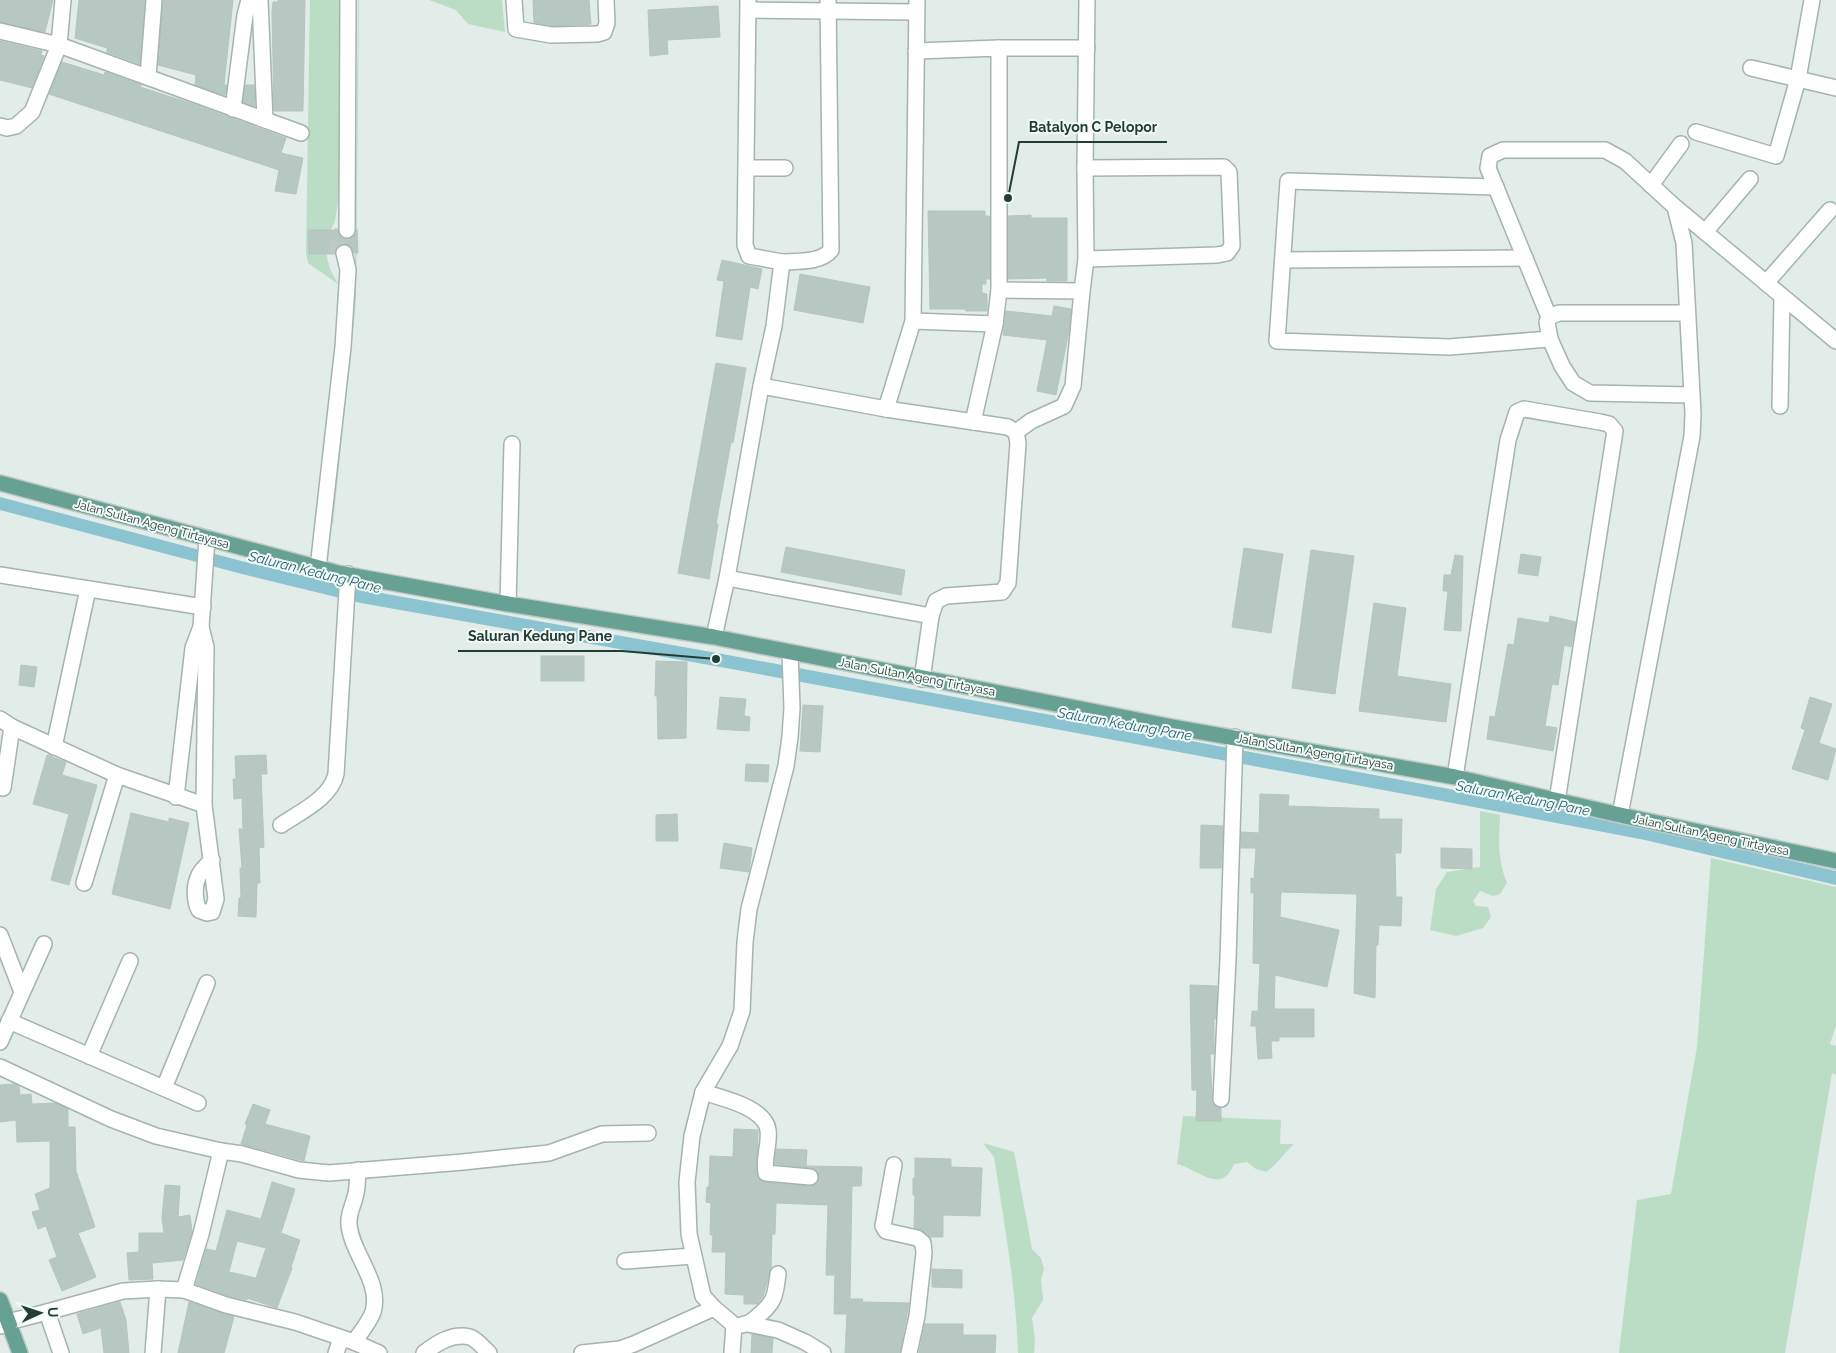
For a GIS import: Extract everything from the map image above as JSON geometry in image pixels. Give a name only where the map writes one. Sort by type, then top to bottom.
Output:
[{"type":"main road","name":"Jalan Sultan Ageng Tirtayasa","points":[[0,483],[206,541],[318,568],[347,579],[714,638],[790,658],[922,679],[1235,741],[1455,777],[1620,815],[1836,861]]},
{"type":"main road","points":[[0,1300],[4,1324],[20,1353]]},
{"type":"street","points":[[0,126],[7,128],[16,126],[32,112],[59,45],[63,0]]},
{"type":"street","points":[[148,78],[154,0]]},
{"type":"street","points":[[233,108],[245,15],[249,0]]},
{"type":"street","points":[[260,0],[265,120]]},
{"type":"street","points":[[345,230],[348,207],[348,0]]},
{"type":"street","points":[[514,0],[516,29],[552,35],[597,34],[604,32],[607,23],[606,0]]},
{"type":"street","points":[[1016,432],[1031,421],[1064,406],[1073,386],[1086,259],[1087,0]]},
{"type":"street","points":[[1696,132],[1776,156],[1798,79],[1812,0]]},
{"type":"street","points":[[828,6],[830,250],[826,256],[817,259],[782,262],[749,256],[745,245],[748,5],[916,6],[913,321],[886,409]]},
{"type":"street","points":[[0,31],[59,45],[301,133]]},
{"type":"street","points":[[916,51],[999,48],[1087,48]]},
{"type":"street","points":[[973,422],[995,324],[999,290],[999,48]]},
{"type":"street","points":[[1751,68],[1836,88]]},
{"type":"street","points":[[1651,185],[1681,144]]},
{"type":"street","points":[[1692,395],[1590,393],[1572,383],[1550,339],[1547,322],[1549,317],[1488,168],[1490,156],[1503,150],[1606,150],[1625,161],[1675,207],[1834,337]]},
{"type":"street","points":[[1085,168],[1224,167],[1229,172],[1232,246],[1227,253],[1217,254],[1086,259]]},
{"type":"street","points":[[746,168],[785,168]]},
{"type":"street","points":[[1705,232],[1750,179]]},
{"type":"street","points":[[1496,187],[1288,181],[1277,341],[1449,347],[1550,339]]},
{"type":"street","points":[[1620,815],[1692,436],[1692,395],[1684,242],[1675,207]]},
{"type":"street","points":[[1766,283],[1830,210]]},
{"type":"street","points":[[318,568],[343,348],[348,282],[337,265],[340,253]]},
{"type":"street","points":[[1282,260],[1525,258]]},
{"type":"street","points":[[714,638],[774,326],[782,262]]},
{"type":"street","points":[[999,290],[1082,291]]},
{"type":"street","points":[[1780,406],[1782,296]]},
{"type":"street","points":[[1549,317],[1568,312],[1687,313]]},
{"type":"street","points":[[913,321],[995,324]]},
{"type":"street","points":[[761,386],[886,409],[1008,427],[1016,432],[1018,443],[1008,583],[1002,592],[946,596],[936,601],[931,616],[922,679]]},
{"type":"street","points":[[1455,777],[1508,440],[1517,412],[1524,408],[1609,424],[1615,431],[1557,801]]},
{"type":"street","points":[[508,604],[512,444]]},
{"type":"street","points":[[176,797],[193,648],[201,627],[206,541]]},
{"type":"street","points":[[0,575],[203,607]]},
{"type":"street","points":[[727,578],[931,616]]},
{"type":"street","points":[[281,825],[322,796],[334,783],[347,579]]},
{"type":"street","points":[[54,747],[88,589]]},
{"type":"street","points":[[201,627],[206,647],[204,805],[212,860]]},
{"type":"street","points":[[790,658],[791,718],[786,766],[749,909],[745,942],[742,1012],[730,1046],[703,1092],[692,1136],[686,1182],[689,1234],[703,1296],[714,1308],[741,1325],[778,1330],[805,1342],[823,1353]]},
{"type":"street","points":[[3,788],[6,723],[117,775],[176,797],[204,805]]},
{"type":"street","points":[[1221,1100],[1235,741]]},
{"type":"street","points":[[84,883],[117,775]]},
{"type":"street","points":[[0,936],[22,992]]},
{"type":"street","points":[[0,1042],[44,944]]},
{"type":"street","points":[[88,1056],[130,961]]},
{"type":"street","points":[[164,1088],[207,983]]},
{"type":"street","points":[[9,1021],[198,1103]]},
{"type":"street","points":[[0,1067],[111,1119],[156,1136],[242,1154],[299,1170],[329,1173],[550,1153],[602,1134],[648,1133]]},
{"type":"street","points":[[703,1092],[746,1106],[764,1119],[768,1129],[764,1165],[766,1173],[810,1177]]},
{"type":"street","points":[[184,1290],[201,1234],[222,1151]]},
{"type":"street","points":[[894,1165],[883,1226],[886,1232],[917,1238],[922,1243],[924,1253],[917,1316],[909,1353]]},
{"type":"street","points":[[336,1353],[368,1323],[375,1303],[368,1272],[355,1245],[348,1222],[356,1196],[358,1170]]},
{"type":"street","points":[[625,1261],[693,1256]]},
{"type":"street","points":[[732,1353],[741,1325],[770,1306],[775,1294],[778,1274]]},
{"type":"street","points":[[153,1353],[158,1289]]},
{"type":"street","points":[[4,1324],[123,1291],[184,1290],[226,1305],[295,1322],[379,1353]]},
{"type":"street","points":[[582,1353],[620,1349],[714,1308]]},
{"type":"street","points":[[47,1312],[61,1353]]},
{"type":"street","points":[[424,1353],[441,1341],[457,1337],[471,1337],[489,1353]]},
{"type":"green space","points":[[310,0],[340,0],[339,196],[335,221],[327,238],[325,249],[330,269],[338,284],[308,263],[306,253]]},
{"type":"green space","points":[[358,0],[356,301],[333,524],[331,524],[355,301],[355,255],[352,247],[353,232],[356,227]]},
{"type":"green space","points":[[429,0],[502,0],[505,32],[468,24],[456,10]]},
{"type":"green space","points":[[1480,811],[1500,815],[1500,857],[1507,883],[1500,894],[1493,896],[1480,891],[1473,901],[1476,906],[1488,907],[1491,917],[1483,928],[1456,936],[1430,930],[1436,889],[1447,872],[1480,867]]},
{"type":"green space","points":[[1711,858],[1836,887],[1836,1025],[1830,1044],[1836,1046],[1836,1075],[1832,1073],[1785,1353],[1619,1353],[1637,1200],[1671,1194],[1697,1047]]},
{"type":"green space","points":[[1183,1116],[1281,1120],[1280,1144],[1294,1144],[1266,1172],[1256,1169],[1247,1162],[1234,1164],[1229,1173],[1223,1178],[1208,1178],[1177,1164]]},
{"type":"green space","points":[[983,1143],[1014,1152],[1032,1249],[1041,1258],[1044,1269],[1041,1280],[1043,1300],[1032,1318],[1035,1339],[1034,1353],[1018,1353],[1012,1279],[994,1157]]},
{"type":"water","points":[[0,497],[245,562],[364,590],[717,653],[1648,827],[1836,871],[1836,885],[1645,840],[1437,800],[715,666],[361,603],[242,574],[0,510]]},
{"type":"building","points":[[0,0],[53,0],[45,32],[0,22]]},
{"type":"building","points":[[79,0],[145,0],[140,64],[107,52],[107,48],[75,38]]},
{"type":"building","points":[[163,0],[233,0],[224,85],[227,85],[225,95],[195,85],[196,75],[158,65]]},
{"type":"building","points":[[278,0],[305,0],[303,111],[274,111],[272,12],[273,2],[278,2]]},
{"type":"building","points":[[533,0],[589,0],[591,24],[552,26],[534,23]]},
{"type":"building","points":[[718,6],[720,37],[667,40],[668,54],[650,56],[648,10]]},
{"type":"building","points":[[0,41],[42,51],[41,55],[44,56],[32,88],[0,80]]},
{"type":"building","points":[[62,62],[104,75],[105,72],[141,85],[140,87],[286,138],[281,153],[303,158],[296,194],[275,191],[279,170],[49,94]]},
{"type":"building","points":[[245,85],[254,85],[255,106],[243,102]]},
{"type":"building","points":[[928,211],[985,211],[985,216],[990,216],[990,279],[986,279],[986,284],[982,284],[982,293],[987,294],[987,311],[930,309]]},
{"type":"building","points":[[1031,215],[1031,218],[1067,218],[1067,281],[1047,281],[1047,278],[1008,279],[1008,216]]},
{"type":"building","points":[[357,229],[358,253],[354,253],[350,246],[342,244],[337,247],[335,254],[309,254],[308,230],[338,230],[342,238],[347,239],[355,235]]},
{"type":"building","points":[[722,260],[762,269],[758,289],[750,287],[742,340],[716,336],[724,281],[717,280]]},
{"type":"building","points":[[800,274],[870,287],[863,323],[794,310]]},
{"type":"building","points":[[1054,306],[1071,309],[1069,331],[1056,395],[1037,391],[1047,340],[1003,335],[1006,311],[1052,316]]},
{"type":"building","points":[[716,363],[746,368],[716,524],[718,524],[709,579],[678,573]]},
{"type":"building","points":[[786,547],[905,570],[901,595],[781,572]]},
{"type":"building","points":[[1244,548],[1283,554],[1271,633],[1232,627]]},
{"type":"building","points":[[1311,550],[1354,556],[1335,694],[1292,688]]},
{"type":"building","points":[[1521,554],[1541,557],[1538,576],[1518,573]]},
{"type":"building","points":[[1455,555],[1463,556],[1461,631],[1444,630],[1448,591],[1443,591],[1444,575],[1451,575]]},
{"type":"building","points":[[1374,603],[1406,608],[1397,676],[1451,684],[1446,722],[1359,711]]},
{"type":"building","points":[[1550,616],[1576,622],[1571,647],[1564,645],[1558,685],[1552,684],[1545,726],[1557,728],[1553,751],[1487,739],[1490,716],[1495,717],[1508,644],[1514,645],[1518,618],[1549,623]]},
{"type":"building","points":[[541,656],[584,656],[584,681],[541,681]]},
{"type":"building","points":[[656,661],[687,662],[686,738],[658,739],[657,696],[655,696]]},
{"type":"building","points":[[21,665],[37,667],[34,687],[19,685]]},
{"type":"building","points":[[720,697],[746,699],[744,716],[750,717],[749,731],[717,729]]},
{"type":"building","points":[[1810,697],[1832,704],[1819,743],[1836,749],[1828,780],[1792,769],[1805,730],[1801,728]]},
{"type":"building","points":[[803,705],[823,706],[820,752],[800,751]]},
{"type":"building","points":[[47,755],[66,762],[62,775],[97,785],[69,885],[51,880],[69,814],[33,804]]},
{"type":"building","points":[[266,755],[267,774],[261,774],[264,847],[259,848],[260,883],[257,883],[256,917],[238,916],[239,898],[241,898],[240,868],[242,868],[239,829],[243,829],[242,798],[234,799],[233,779],[236,779],[235,756]]},
{"type":"building","points":[[746,764],[769,765],[768,782],[745,781]]},
{"type":"building","points":[[1260,794],[1289,795],[1288,806],[1379,809],[1379,819],[1402,819],[1401,853],[1395,853],[1396,897],[1402,897],[1401,926],[1379,925],[1378,945],[1376,945],[1375,998],[1354,993],[1357,894],[1281,892],[1280,917],[1339,930],[1327,987],[1275,975],[1274,1009],[1314,1009],[1314,1037],[1279,1037],[1279,1041],[1271,1041],[1272,1058],[1258,1059],[1256,1026],[1251,1026],[1252,1011],[1258,1011],[1260,964],[1253,963],[1254,893],[1251,893],[1251,878],[1254,879],[1256,848],[1241,848],[1241,832],[1259,833]]},
{"type":"building","points":[[131,813],[169,822],[169,818],[189,823],[170,909],[112,894]]},
{"type":"building","points":[[677,814],[678,841],[656,841],[656,815]]},
{"type":"building","points":[[1201,825],[1223,826],[1221,868],[1200,868]]},
{"type":"building","points":[[724,843],[752,848],[749,872],[720,868]]},
{"type":"building","points":[[1441,848],[1472,849],[1472,869],[1441,868]]},
{"type":"building","points":[[1190,985],[1217,986],[1216,1019],[1214,1019],[1214,1054],[1210,1054],[1212,1099],[1216,1107],[1221,1108],[1221,1121],[1196,1121],[1197,1090],[1192,1090]]},
{"type":"building","points":[[15,1084],[19,1086],[20,1095],[31,1094],[32,1104],[56,1103],[68,1109],[68,1127],[75,1127],[76,1171],[95,1227],[78,1233],[96,1277],[62,1291],[49,1260],[57,1257],[46,1226],[38,1229],[32,1212],[40,1210],[35,1194],[50,1188],[50,1141],[17,1142],[16,1120],[0,1122],[0,1085]]},
{"type":"building","points":[[253,1104],[270,1110],[265,1124],[310,1136],[304,1161],[241,1144],[247,1125],[245,1124]]},
{"type":"building","points":[[734,1129],[758,1130],[757,1174],[758,1178],[765,1182],[810,1186],[814,1185],[819,1178],[818,1173],[811,1168],[775,1164],[776,1149],[807,1150],[806,1166],[862,1167],[861,1186],[852,1186],[850,1299],[863,1299],[862,1302],[909,1303],[900,1353],[845,1353],[847,1314],[834,1314],[835,1275],[826,1275],[828,1205],[776,1203],[775,1234],[772,1234],[771,1268],[763,1297],[757,1304],[744,1304],[744,1295],[725,1294],[726,1252],[712,1252],[713,1235],[710,1235],[711,1203],[706,1202],[707,1187],[709,1187],[710,1156],[733,1157]]},
{"type":"building","points":[[915,1158],[951,1159],[951,1167],[982,1168],[980,1216],[943,1215],[943,1237],[930,1237],[923,1231],[914,1228],[915,1195],[913,1195],[913,1178],[915,1178]]},
{"type":"building","points":[[272,1182],[295,1189],[281,1233],[300,1240],[277,1308],[247,1298],[247,1300],[229,1296],[196,1284],[206,1249],[216,1251],[227,1210],[261,1219]],"holes":[[[237,1241],[266,1248],[256,1278],[229,1272]]]},
{"type":"building","points":[[165,1185],[180,1186],[178,1217],[190,1215],[192,1232],[183,1260],[152,1263],[153,1279],[129,1280],[127,1253],[139,1252],[139,1233],[164,1233],[162,1218]]},
{"type":"building","points":[[932,1269],[962,1270],[962,1288],[932,1287]]},
{"type":"building","points":[[120,1302],[126,1320],[129,1353],[104,1353],[101,1328],[83,1334],[77,1314]]},
{"type":"building","points":[[189,1302],[234,1317],[224,1353],[178,1353]]},
{"type":"building","points":[[925,1324],[963,1324],[963,1335],[996,1335],[995,1353],[919,1353]]},
{"type":"building","points":[[752,1334],[773,1338],[772,1353],[751,1353]]},
{"type":"tunnel","points":[[335,254],[342,230]]},
{"type":"place","name":"Batalyon C Pelopor","points":[[1008,198]]},
{"type":"place","name":"Saluran Kedung Pane","points":[[716,659]]}]
